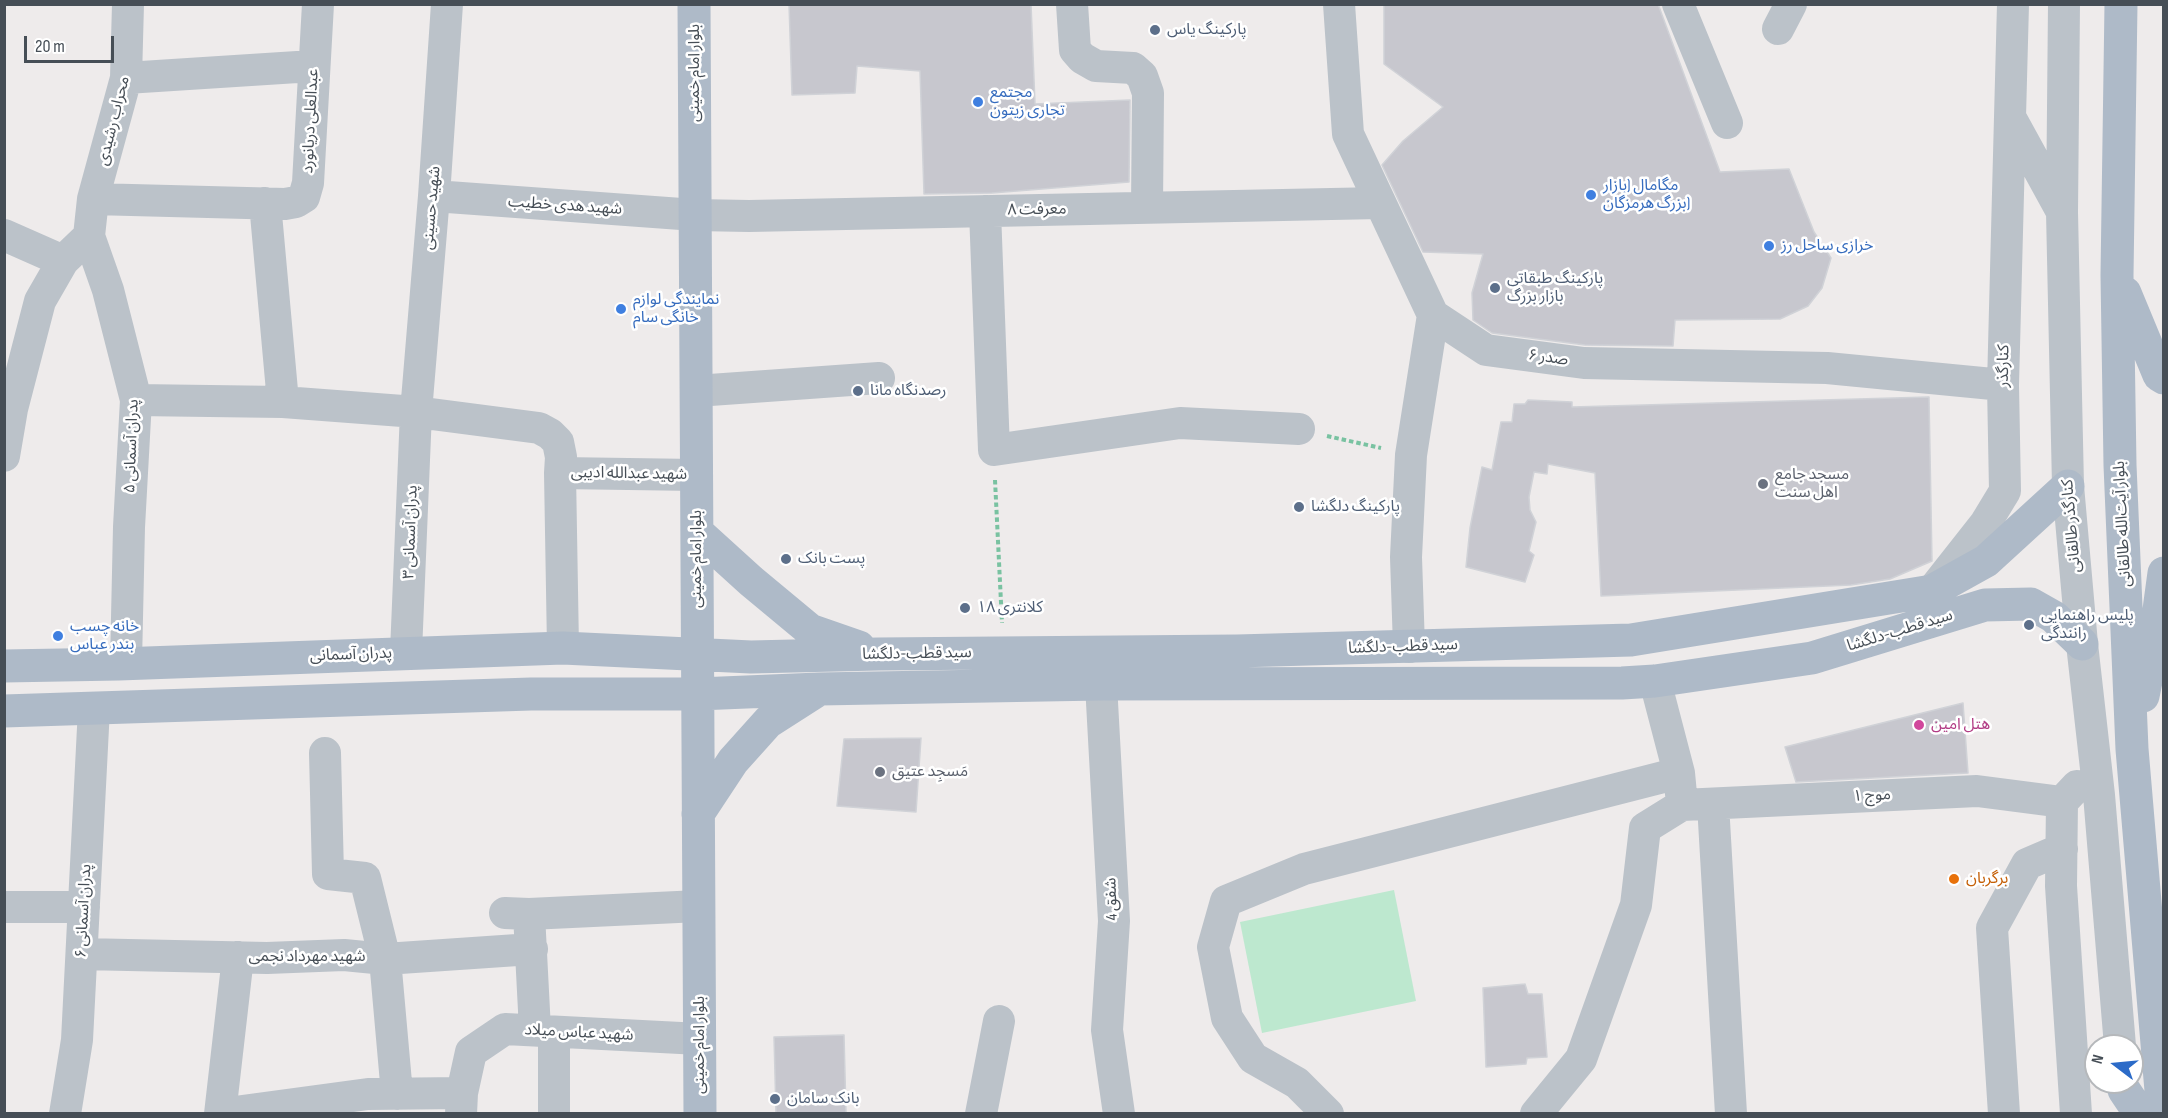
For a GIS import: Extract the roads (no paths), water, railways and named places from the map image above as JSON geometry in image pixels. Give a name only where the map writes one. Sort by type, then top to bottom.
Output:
[{"type":"main road","name":"بلوار امام خمینی","points":[[694,4],[700,1113]]},
{"type":"main road","name":"بلوار آیت‌الله طالقانی","points":[[2121,4],[2117,275],[2120,465],[2132,749],[2163,1113]]},
{"type":"main road","points":[[2117,275],[2159,375],[2163,378]]},
{"type":"main road","name":"سید قطب-دلگشا","points":[[698,655],[751,657],[1237,651],[1631,640],[1932,591],[1986,561],[2068,486]]},
{"type":"main road","points":[[697,532],[810,630],[878,654]]},
{"type":"main road","points":[[2132,749],[2156,632],[2163,573]]},
{"type":"main road","name":"سید قطب-دلگشا","points":[[698,694],[819,689],[1101,684],[1622,683],[1655,681],[1812,658],[1985,605],[2031,604],[2054,617],[2082,644]]},
{"type":"main road","name":"پدران آسمانی","points":[[4,666],[563,648],[698,655]]},
{"type":"main road","points":[[1235,684],[1237,651]]},
{"type":"main road","points":[[699,814],[733,761],[768,722],[819,689]]},
{"type":"main road","points":[[4,711],[531,694],[698,694]]},
{"type":"street","name":"محراب رشیدی","points":[[88,236],[93,199],[126,78],[128,4]]},
{"type":"street","name":"عبدالعلی دریانورد","points":[[93,199],[265,203],[296,202],[304,197],[308,183],[318,4]]},
{"type":"street","name":"شهید حسینی","points":[[416,412],[447,4]]},
{"type":"street","points":[[1072,4],[1075,50],[1082,58],[1096,66],[1133,68],[1142,76],[1148,93],[1147,207]]},
{"type":"street","points":[[1339,4],[1348,134],[1433,315],[1411,455],[1406,557],[1409,647]]},
{"type":"street","points":[[1678,4],[1727,123]]},
{"type":"street","name":"کنارگذر","points":[[1932,591],[1986,524],[2005,491],[2003,385],[2013,4]]},
{"type":"street","name":"کنارگذر طالقانی","points":[[2064,4],[2062,212],[2068,486],[2119,1034]]},
{"type":"street","points":[[126,78],[313,66]]},
{"type":"street","points":[[2010,117],[2062,212]]},
{"type":"street","name":"شهید هدی خطیب","points":[[434,196],[695,215]]},
{"type":"street","points":[[265,203],[284,402]]},
{"type":"street","name":"معرفت ۸","points":[[695,215],[749,216],[1380,203]]},
{"type":"street","points":[[986,211],[994,450],[1180,423],[1299,429]]},
{"type":"street","points":[[4,235],[63,261]]},
{"type":"street","points":[[4,456],[12,409],[40,301],[63,261],[88,236]]},
{"type":"street","name":"پدران آسمانی ۵","points":[[88,236],[108,290],[136,400],[129,527],[126,663]]},
{"type":"street","name":"صدر ۶","points":[[1433,315],[1486,350],[1584,363],[1827,368],[2003,385]]},
{"type":"street","points":[[696,392],[879,378]]},
{"type":"street","name":"شهید عبدالله ادیبی","points":[[136,400],[284,402],[416,412],[539,428],[558,442],[561,457],[560,473],[696,475]]},
{"type":"street","name":"پدران آسمانی ۳","points":[[406,652],[416,412]]},
{"type":"street","points":[[560,473],[563,648]]},
{"type":"street","points":[[1536,1113],[1581,1059],[1636,905],[1645,828],[1682,805],[1678,773],[1655,681]]},
{"type":"street","name":"شفق 4","points":[[1101,684],[1114,921],[1107,1030],[1119,1113]]},
{"type":"street","name":"پدران آسمانی ۶","points":[[65,1113],[77,1040],[94,708]]},
{"type":"street","points":[[325,753],[328,874],[365,878],[385,959],[397,1094]]},
{"type":"street","points":[[2076,1113],[2064,952],[2062,802],[2095,765]]},
{"type":"street","points":[[1328,1113],[1298,1083],[1253,1058],[1227,1018],[1213,947],[1226,902],[1304,869],[1678,773]]},
{"type":"street","name":"موج ۱","points":[[1682,805],[1977,791],[2062,802]]},
{"type":"street","points":[[1713,804],[1731,1113]]},
{"type":"street","points":[[2004,1113],[1992,928],[2027,864],[2062,849]]},
{"type":"street","points":[[554,1113],[532,949],[517,914],[699,906]]},
{"type":"street","points":[[4,907],[84,907]]},
{"type":"street","name":"شهید مهرداد نجمی","points":[[82,954],[267,958],[344,955],[385,959],[532,949]]},
{"type":"street","points":[[238,957],[229,1113],[347,1105],[368,1094],[397,1094],[462,1103]]},
{"type":"street","points":[[981,1113],[999,1021]]},
{"type":"street","name":"شهید عباس میلاد","points":[[462,1103],[471,1052],[505,1029],[699,1039]]},
{"type":"place","name":"پارکینگ یاس","points":[[1155,30]]},
{"type":"place","name":"مجتمع تجاری زیتون","points":[[978,102]]},
{"type":"place","name":"مگامال (بازار بزرگ هرمزگان)","points":[[1591,195]]},
{"type":"place","name":"خرازی ساحل رز","points":[[1769,246]]},
{"type":"place","name":"پارکینگ طبقاتی بازار بزرگ","points":[[1495,288]]},
{"type":"place","name":"نمایندگی لوازم خانگی سام","points":[[621,309]]},
{"type":"place","name":"رصدنگاه مانا","points":[[858,391]]},
{"type":"place","name":"مسجد جامع اهل سنت","points":[[1763,484]]},
{"type":"place","name":"پارکینگ دلگشا","points":[[1299,507]]},
{"type":"place","name":"پست بانک","points":[[786,559]]},
{"type":"place","name":"کلانتری ۱۸","points":[[965,608]]},
{"type":"place","name":"پلیس راهنمایی رانندگی","points":[[2029,625]]},
{"type":"place","name":"خانه چسب بندر عباس","points":[[58,636]]},
{"type":"place","name":"هتل امین","points":[[1919,725]]},
{"type":"place","name":"مَسجِد عتیق","points":[[880,772]]},
{"type":"place","name":"برگربان","points":[[1954,879]]},
{"type":"place","name":"بانک سامان","points":[[775,1099]]}]
